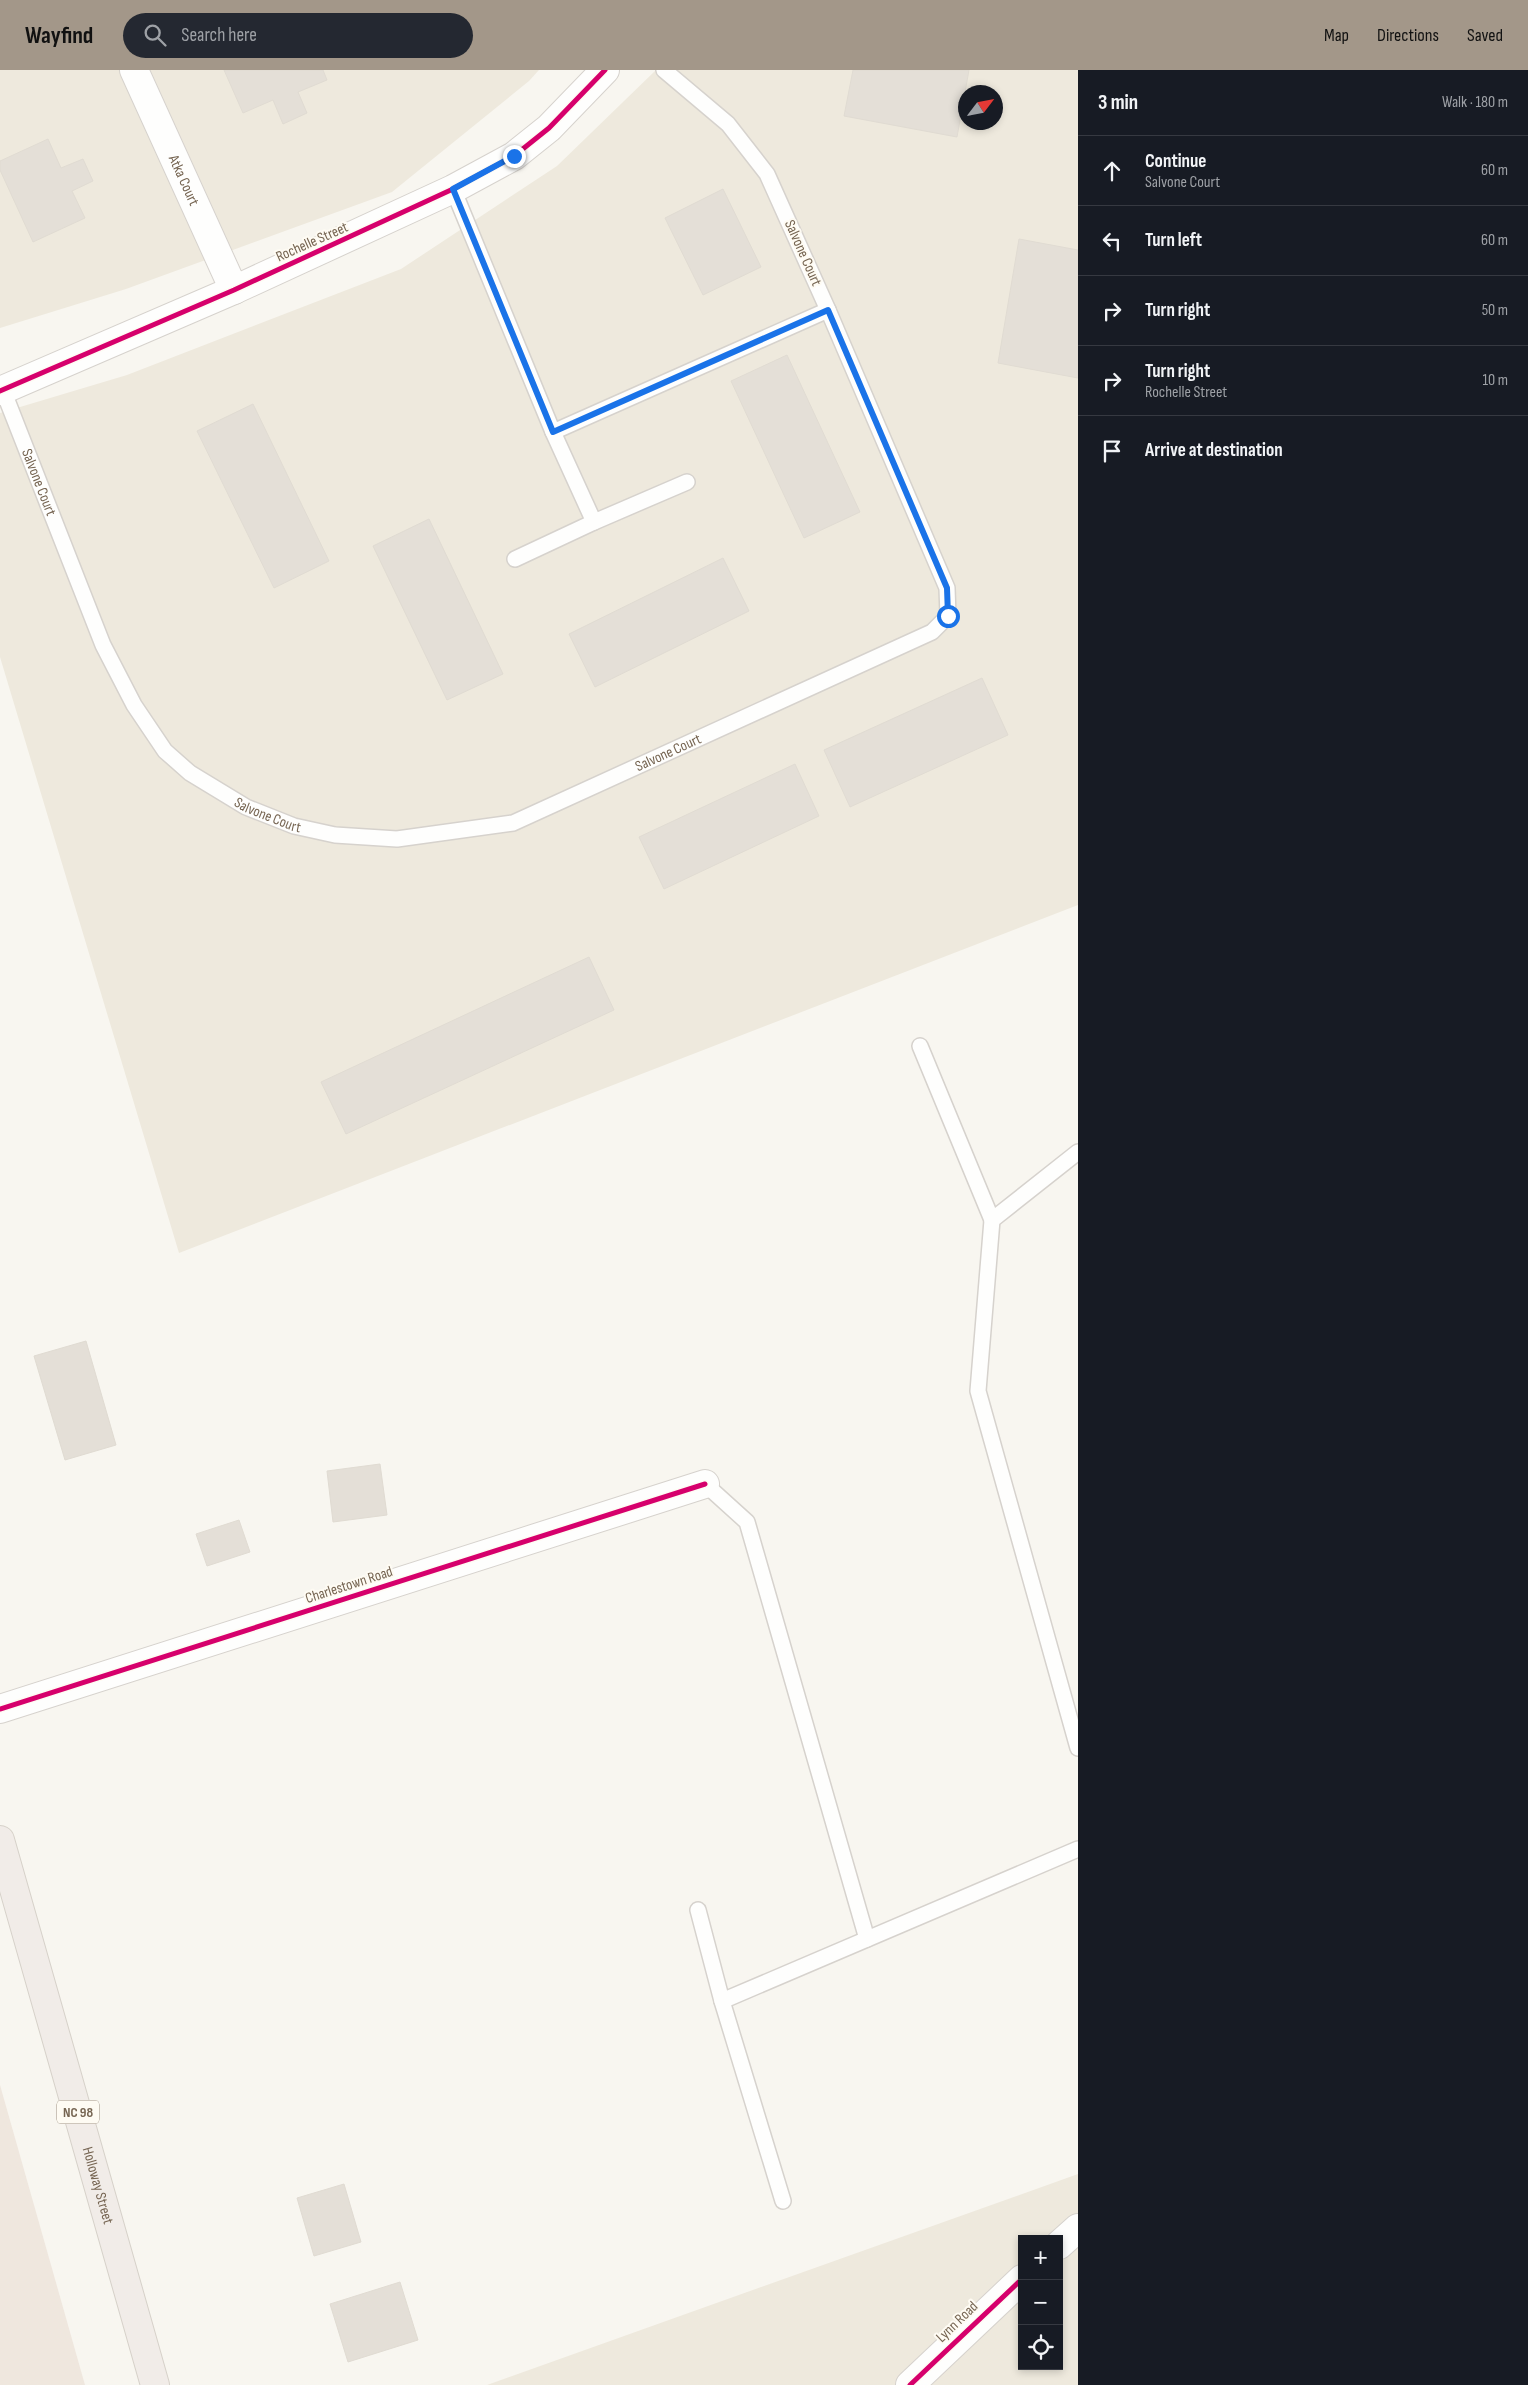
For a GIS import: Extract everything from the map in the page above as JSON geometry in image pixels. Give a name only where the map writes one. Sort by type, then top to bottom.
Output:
[{"type":"highway","name":"Holloway Street","points":[[0,1840],[155,2385]]},
{"type":"street","name":"Atka Court","points":[[134,70],[234,290]]},
{"type":"street","name":"Rochelle Street","points":[[2,390],[234,290],[453,189],[514,156],[548,128],[605,70]]},
{"type":"street","name":"Charlestown Road","points":[[0,1709],[705,1484]]},
{"type":"street","points":[[1063,2241],[1078,2228]]},
{"type":"street","name":"Lynn Road","points":[[910,2385],[1021,2280]]},
{"type":"lane","name":"Salvone Court","points":[[2,390],[103,645],[134,705],[165,751],[190,773],[246,807],[294,826],[335,835],[398,839],[513,823],[932,632],[948,616],[947,588],[828,310],[767,174],[728,124],[664,70]]},
{"type":"lane","points":[[453,189],[553,432],[594,522]]},
{"type":"lane","points":[[553,432],[828,310]]},
{"type":"lane","points":[[515,559],[594,522],[688,482]]},
{"type":"lane","points":[[920,1046],[992,1220],[978,1391],[1078,1748]]},
{"type":"lane","points":[[992,1220],[1078,1152]]},
{"type":"lane","points":[[705,1484],[747,1522],[867,1939]]},
{"type":"lane","points":[[722,2001],[1078,1849]]},
{"type":"lane","points":[[698,1910],[722,2001],[783,2201]]},
{"type":"shaded area","points":[[0,70],[539,70],[529,81],[392,192],[126,289],[0,328]]},
{"type":"shaded area","points":[[656,70],[1078,70],[1078,905],[179,1253],[0,657],[0,413],[127,375],[401,269],[557,166]]},
{"type":"shaded area","points":[[0,2085],[85,2385],[0,2385]]},
{"type":"shaded area","points":[[1078,2174],[1078,2385],[487,2385]]},
{"type":"building","points":[[224,70],[323,70],[327,80],[298,92],[307,113],[283,124],[273,100],[243,113]]},
{"type":"building","points":[[853,70],[969,70],[966,85],[958,85],[957,137],[844,116]]},
{"type":"building","points":[[48,139],[61,168],[83,159],[93,181],[72,191],[85,218],[33,242],[0,170],[0,161]]},
{"type":"building","points":[[723,189],[761,267],[703,295],[665,218]]},
{"type":"building","points":[[1019,239],[1078,250],[1078,378],[998,363]]},
{"type":"building","points":[[787,355],[860,512],[804,538],[731,381]]},
{"type":"building","points":[[253,404],[329,561],[274,588],[197,431]]},
{"type":"building","points":[[429,519],[503,674],[447,700],[373,546]]},
{"type":"building","points":[[723,558],[749,611],[595,687],[569,634]]},
{"type":"building","points":[[982,678],[1008,735],[850,807],[824,750]]},
{"type":"building","points":[[795,764],[819,816],[664,889],[639,837]]},
{"type":"building","points":[[589,957],[614,1010],[346,1134],[321,1082]]},
{"type":"building","points":[[86,1341],[116,1445],[65,1460],[34,1356]]},
{"type":"building","points":[[380,1464],[387,1515],[333,1522],[327,1471]]},
{"type":"building","points":[[239,1520],[250,1552],[207,1566],[196,1534]]},
{"type":"building","points":[[344,2184],[361,2242],[314,2256],[297,2198]]},
{"type":"building","points":[[400,2282],[418,2340],[348,2362],[330,2304]]},
{"type":"cycle path","points":[[0,391],[234,290],[453,189],[514,156],[549,128],[605,70]]},
{"type":"cycle path","points":[[0,1709],[705,1484]]},
{"type":"cycle path","points":[[910,2385],[1021,2280]]},
{"type":"route","points":[[514,156],[453,189],[553,432],[828,310],[947,588],[948,616]]}]
